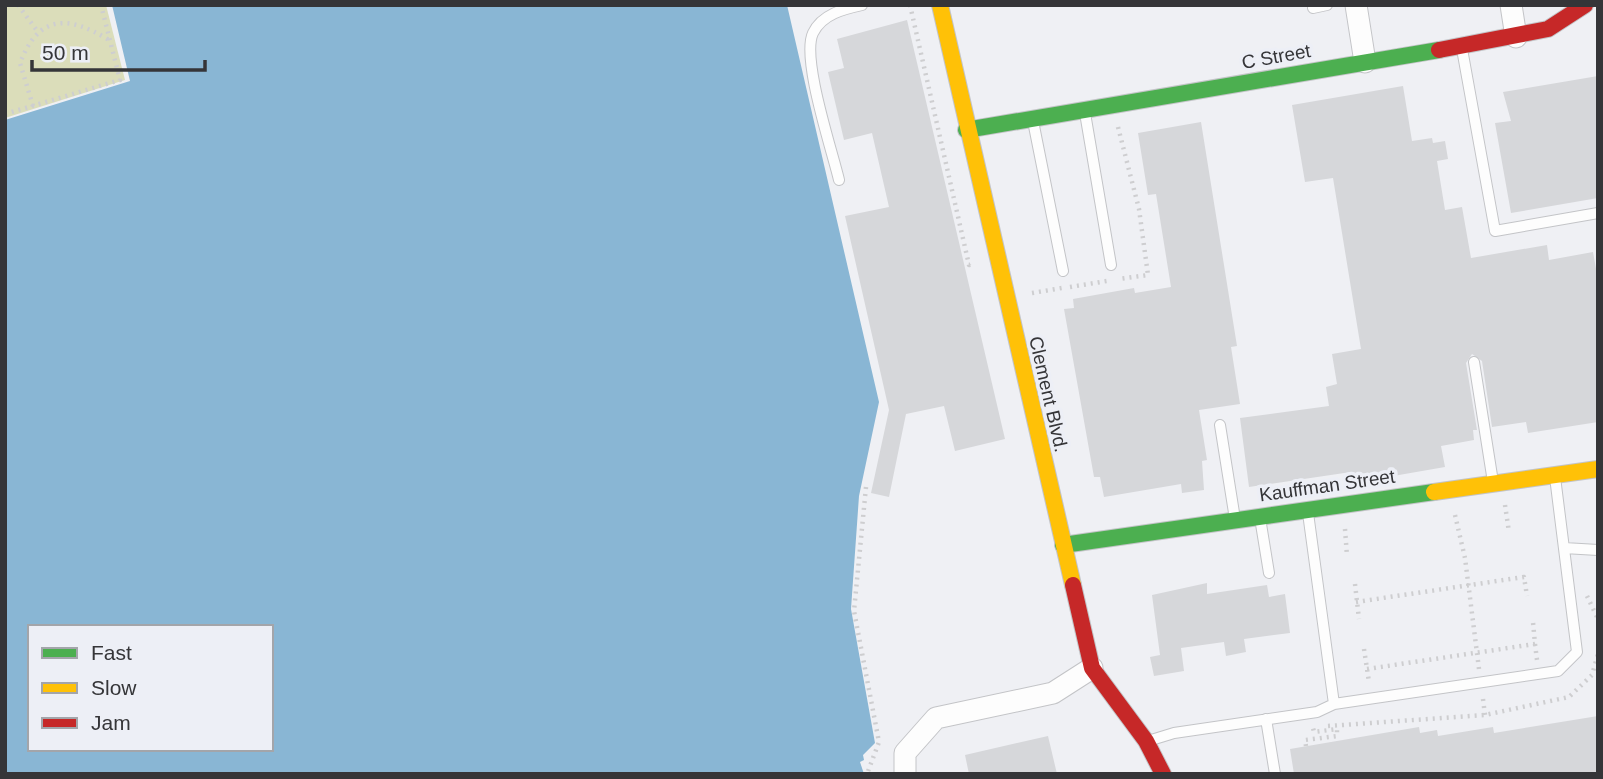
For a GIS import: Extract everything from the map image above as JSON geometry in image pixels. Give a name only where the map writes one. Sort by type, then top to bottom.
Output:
[{"type":"street","name":"Clement Blvd.","points":[[940,5],[1091,668],[1146,741],[1163,774]]},
{"type":"street","points":[[1356,5],[1365,62]]},
{"type":"street","points":[[1511,5],[1516,37]]},
{"type":"street","name":"C Street","points":[[967,130],[1516,37],[1548,29],[1586,5]]},
{"type":"street","name":"Kauffman Street","points":[[1063,545],[1598,469]]},
{"type":"street","points":[[905,774],[905,753],[936,718],[1053,693],[1091,668]]},
{"type":"lane","points":[[839,180],[808,53],[813,31],[836,10],[862,5]]},
{"type":"lane","points":[[1312,8],[1326,5]]},
{"type":"lane","points":[[1462,46],[1495,231],[1598,213]]},
{"type":"lane","points":[[1084,110],[1111,265]]},
{"type":"lane","points":[[1033,118],[1063,271]]},
{"type":"lane","points":[[1475,362],[1493,482]]},
{"type":"lane","points":[[1220,425],[1234,519]]},
{"type":"lane","points":[[1146,741],[1174,733],[1317,712],[1335,704],[1558,671],[1577,652],[1555,474]]},
{"type":"lane","points":[[1307,509],[1335,704]]},
{"type":"lane","points":[[1260,516],[1269,573]]},
{"type":"lane","points":[[1564,548],[1598,550]]},
{"type":"lane","points":[[1266,719],[1275,774]]},
{"type":"path","points":[[18,5],[38,32]]},
{"type":"path","points":[[5,114],[120,80],[101,5]]},
{"type":"path","points":[[33,106],[20,63],[38,32],[54,24],[72,22],[110,40]]},
{"type":"path","points":[[866,487],[854,611],[879,742],[867,774]]},
{"type":"path","points":[[1454,510],[1468,586],[1485,715]]},
{"type":"path","points":[[1356,602],[1524,577],[1527,596]]},
{"type":"path","points":[[1355,584],[1359,619]]},
{"type":"path","points":[[1533,622],[1538,664]]},
{"type":"path","points":[[1367,669],[1535,644]]},
{"type":"path","points":[[1364,649],[1370,687]]},
{"type":"path","points":[[1317,712],[1319,726],[1485,715],[1569,697],[1592,675],[1598,654]]},
{"type":"path","points":[[1307,746],[1305,740],[1337,736],[1337,729],[1314,732],[1312,727]]},
{"type":"green space","points":[[5,5],[106,5],[125,80],[5,118]]},
{"type":"water","points":[[112,5],[787,5],[879,402],[859,496],[851,609],[875,743],[860,762],[864,774],[5,774],[5,120],[130,81]]},
{"type":"building","points":[[907,20],[1005,439],[955,451],[944,406],[906,414],[889,497],[871,493],[889,410],[845,216],[889,207],[872,133],[844,140],[828,72],[844,68],[837,39]]},
{"type":"building","points":[[1598,76],[1598,198],[1511,213],[1495,123],[1511,121],[1503,92]]},
{"type":"building","points":[[1403,86],[1412,141],[1432,138],[1433,143],[1445,141],[1448,159],[1437,161],[1445,210],[1462,207],[1471,258],[1547,245],[1549,260],[1593,252],[1598,280],[1598,422],[1528,433],[1526,422],[1492,427],[1482,361],[1472,354],[1466,363],[1477,430],[1473,430],[1474,440],[1441,446],[1445,467],[1353,483],[1351,472],[1249,487],[1240,418],[1329,406],[1326,387],[1337,384],[1332,354],[1361,349],[1333,178],[1305,182],[1292,105]]},
{"type":"building","points":[[1201,122],[1237,346],[1231,347],[1240,404],[1199,410],[1207,460],[1202,461],[1204,490],[1182,493],[1181,484],[1104,497],[1100,477],[1094,477],[1064,309],[1074,308],[1073,299],[1134,288],[1135,293],[1171,287],[1156,194],[1148,195],[1138,133]]},
{"type":"building","points":[[1207,583],[1207,594],[1267,585],[1269,597],[1285,594],[1290,633],[1244,639],[1246,652],[1226,656],[1224,642],[1181,648],[1184,671],[1154,676],[1150,657],[1160,655],[1152,595]]},
{"type":"building","points":[[1598,716],[1598,774],[1294,774],[1290,749],[1419,727],[1420,733],[1437,730],[1438,736],[1493,727],[1494,733]]},
{"type":"building","points":[[1048,736],[1057,774],[969,774],[965,755]]},
{"type":"traffic: fast","points":[[966,130],[1439,50]]},
{"type":"traffic: fast","points":[[1063,545],[1434,492]]},
{"type":"traffic: slow","points":[[940,5],[1073,585]]},
{"type":"traffic: slow","points":[[1434,492],[1598,469]]},
{"type":"traffic: jam","points":[[1439,50],[1548,29],[1585,5]]},
{"type":"traffic: jam","points":[[1073,585],[1092,668],[1146,741],[1163,774]]}]
